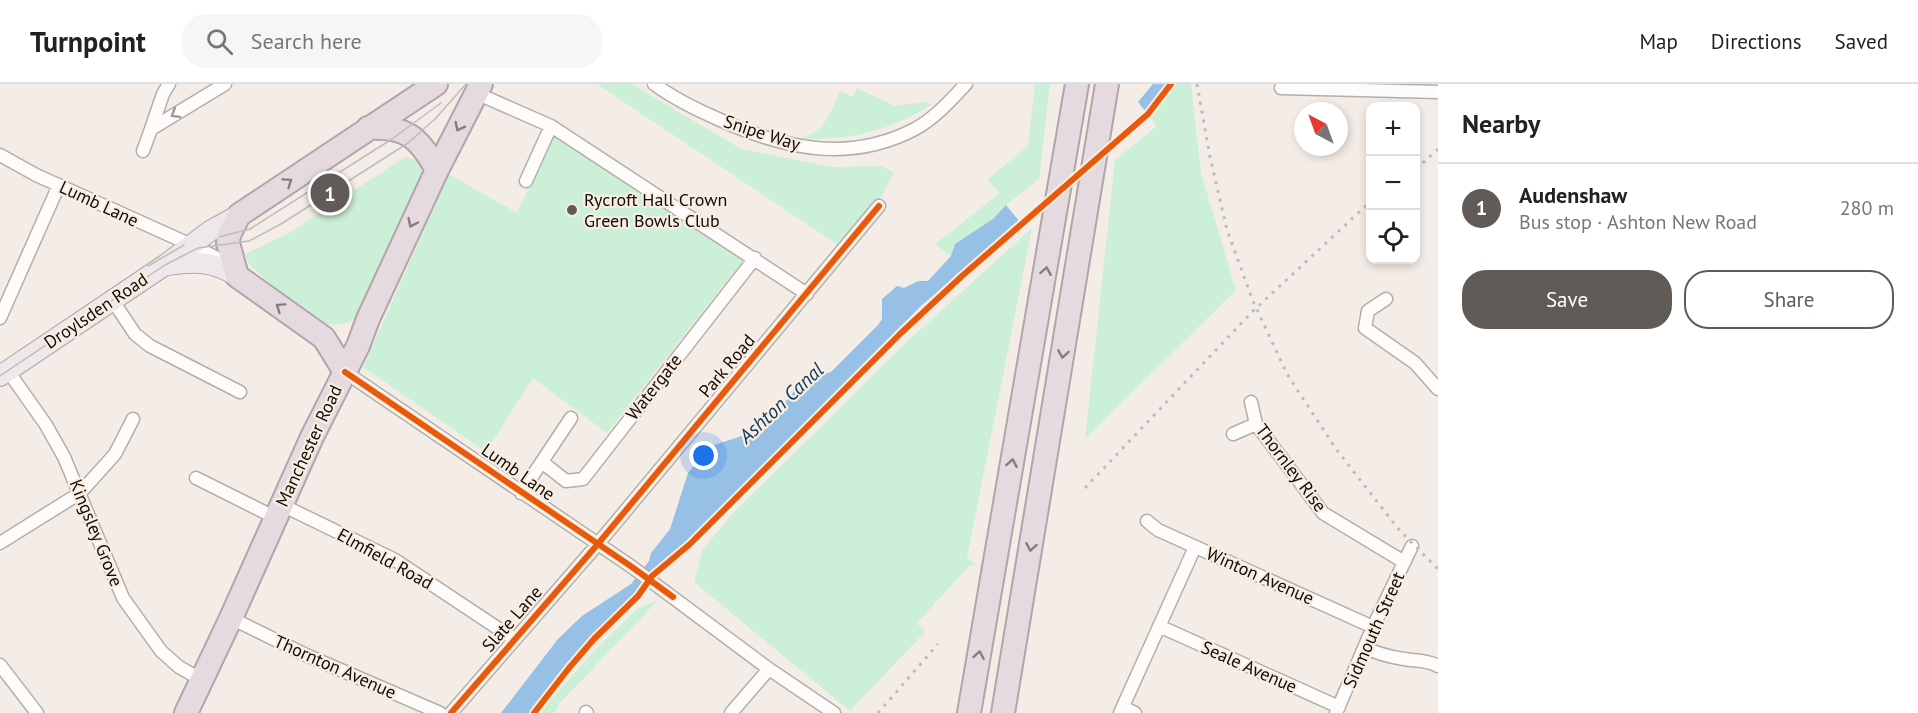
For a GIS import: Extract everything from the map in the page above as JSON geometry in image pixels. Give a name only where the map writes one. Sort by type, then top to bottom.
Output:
[{"type":"highway","points":[[233,273],[228,243],[229,235],[239,214],[436,84]]},
{"type":"highway","points":[[969,713],[1057,208],[1075,84]]},
{"type":"highway","points":[[1003,713],[1107,84]]},
{"type":"highway","points":[[1092,172],[1114,104],[1118,84]]},
{"type":"highway","name":"Manchester Road","points":[[186,713],[312,437],[358,346],[368,319],[473,87]]},
{"type":"highway","points":[[368,128],[388,128],[409,134],[423,148],[436,170]]},
{"type":"highway","name":"Lumb Lane","points":[[233,273],[324,338],[345,372]]},
{"type":"highway","points":[[324,338],[358,327],[368,319]]},
{"type":"main road","name":"Droylsden Road","points":[[4,374],[165,265],[216,226],[239,214]]},
{"type":"main road","name":"Lumb Lane","points":[[165,265],[202,262],[233,273]]},
{"type":"street","points":[[143,151],[163,94],[169,84]]},
{"type":"street","points":[[151,129],[225,84]]},
{"type":"street","name":"Snipe Way","points":[[654,84],[693,108],[737,128],[777,142],[824,150],[870,144],[916,128],[941,109],[966,84]]},
{"type":"street","points":[[473,87],[550,126],[807,294]]},
{"type":"street","points":[[1281,88],[1438,92]]},
{"type":"street","points":[[526,181],[550,126]]},
{"type":"street","name":"Lumb Lane","points":[[0,155],[59,185],[192,245],[215,257],[233,273]]},
{"type":"street","points":[[0,318],[4,297],[59,185]]},
{"type":"street","name":"Park Road","points":[[597,545],[879,206]]},
{"type":"street","name":"Watergate","points":[[542,462],[566,481],[583,479],[754,258]]},
{"type":"street","points":[[1386,299],[1368,311],[1365,328],[1415,363],[1438,389]]},
{"type":"street","points":[[113,301],[135,334],[150,346],[240,392]]},
{"type":"street","name":"Lumb Lane","points":[[345,372],[632,567],[769,669],[834,713]]},
{"type":"street","name":"Kingsley Grove","points":[[4,374],[46,425],[64,457],[123,598],[161,651],[179,667],[202,680]]},
{"type":"street","name":"Thornley Rise","points":[[1251,402],[1256,424],[1323,513],[1404,562]]},
{"type":"street","points":[[521,493],[571,418]]},
{"type":"street","points":[[0,543],[80,493],[115,453],[133,419]]},
{"type":"street","points":[[1233,434],[1256,424]]},
{"type":"street","name":"Elmfield Road","points":[[196,478],[395,560],[514,639]]},
{"type":"street","name":"Winton Avenue","points":[[1148,521],[1158,530],[1373,627]]},
{"type":"street","name":"Slate Lane","points":[[450,713],[597,545]]},
{"type":"street","name":"Sidmouth Street","points":[[1337,710],[1412,546]]},
{"type":"street","points":[[1135,713],[1121,710],[1195,547]]},
{"type":"street","name":"Thornton Avenue","points":[[231,618],[306,655],[440,713]]},
{"type":"street","name":"Seale Avenue","points":[[1159,626],[1337,710]]},
{"type":"street","points":[[1366,648],[1400,659],[1431,662],[1438,666]]},
{"type":"street","points":[[0,665],[37,713]]},
{"type":"street","points":[[731,713],[769,669]]},
{"type":"green space","points":[[597,84],[632,84],[741,149],[831,167],[882,166],[894,173],[879,201],[841,247]]},
{"type":"green space","points":[[1035,84],[1050,84],[1039,179],[1006,205],[993,219],[956,244],[951,256],[935,244],[1000,193],[987,180],[1028,146]]},
{"type":"green space","points":[[1173,84],[1191,84],[1201,173],[1236,290],[1085,439],[1115,160],[1157,126],[1149,116]]},
{"type":"green space","points":[[857,88],[895,106],[922,102],[933,104],[884,128],[852,136],[798,139],[821,127],[840,91],[853,97]]},
{"type":"green space","points":[[553,136],[744,259],[607,433],[533,378],[486,452],[363,367],[449,174],[517,213]]},
{"type":"green space","points":[[405,157],[418,161],[426,173],[363,312],[355,319],[336,325],[319,320],[273,286],[249,263],[245,254],[289,233]]},
{"type":"green space","points":[[1032,228],[967,558],[977,566],[970,565],[917,623],[925,632],[850,711],[694,582],[702,551],[731,515],[910,339]]},
{"type":"green space","points":[[659,599],[560,703],[554,713],[542,713],[548,703],[594,651],[637,609]]},
{"type":"water","points":[[1153,84],[1168,84],[1146,112],[1138,102]]},
{"type":"water","points":[[1006,205],[1021,223],[923,304],[674,554],[655,569],[578,652],[529,713],[501,713],[558,639],[582,616],[631,584],[670,529],[688,473],[711,446],[754,432],[776,414],[801,382],[831,372],[878,325],[882,319],[882,299],[897,286],[904,288],[918,281],[928,281],[951,256],[955,244],[993,219]]},
{"type":"tram line","points":[[0,376],[165,265],[198,248],[249,241],[281,224],[408,143],[435,119],[466,84]]},
{"type":"tram line","points":[[219,237],[250,229],[392,139],[441,103]]},
{"type":"tram line","points":[[148,266],[184,245]]},
{"type":"railway","points":[[1197,84],[1210,157],[1227,230],[1253,301],[1287,374],[1336,449],[1400,531],[1438,569]]},
{"type":"railway","points":[[1420,165],[1438,149]]},
{"type":"railway","points":[[1085,488],[1252,312],[1366,206]]},
{"type":"railway","points":[[878,713],[938,644]]},
{"type":"cycle path","points":[[534,713],[569,668],[594,639],[638,596],[652,576],[690,544],[901,333],[962,276],[1148,114],[1171,84]]},
{"type":"cycle path","points":[[451,713],[597,545],[879,206]]},
{"type":"cycle path","points":[[345,372],[673,597]]},
{"type":"place","name":"Audenshaw","points":[[330,193]]},
{"type":"place","name":"Rycroft Hall Crown Green Bowls Club","points":[[572,210]]},
{"type":"water label","name":"Ashton Canal","points":[[781,403]]}]
